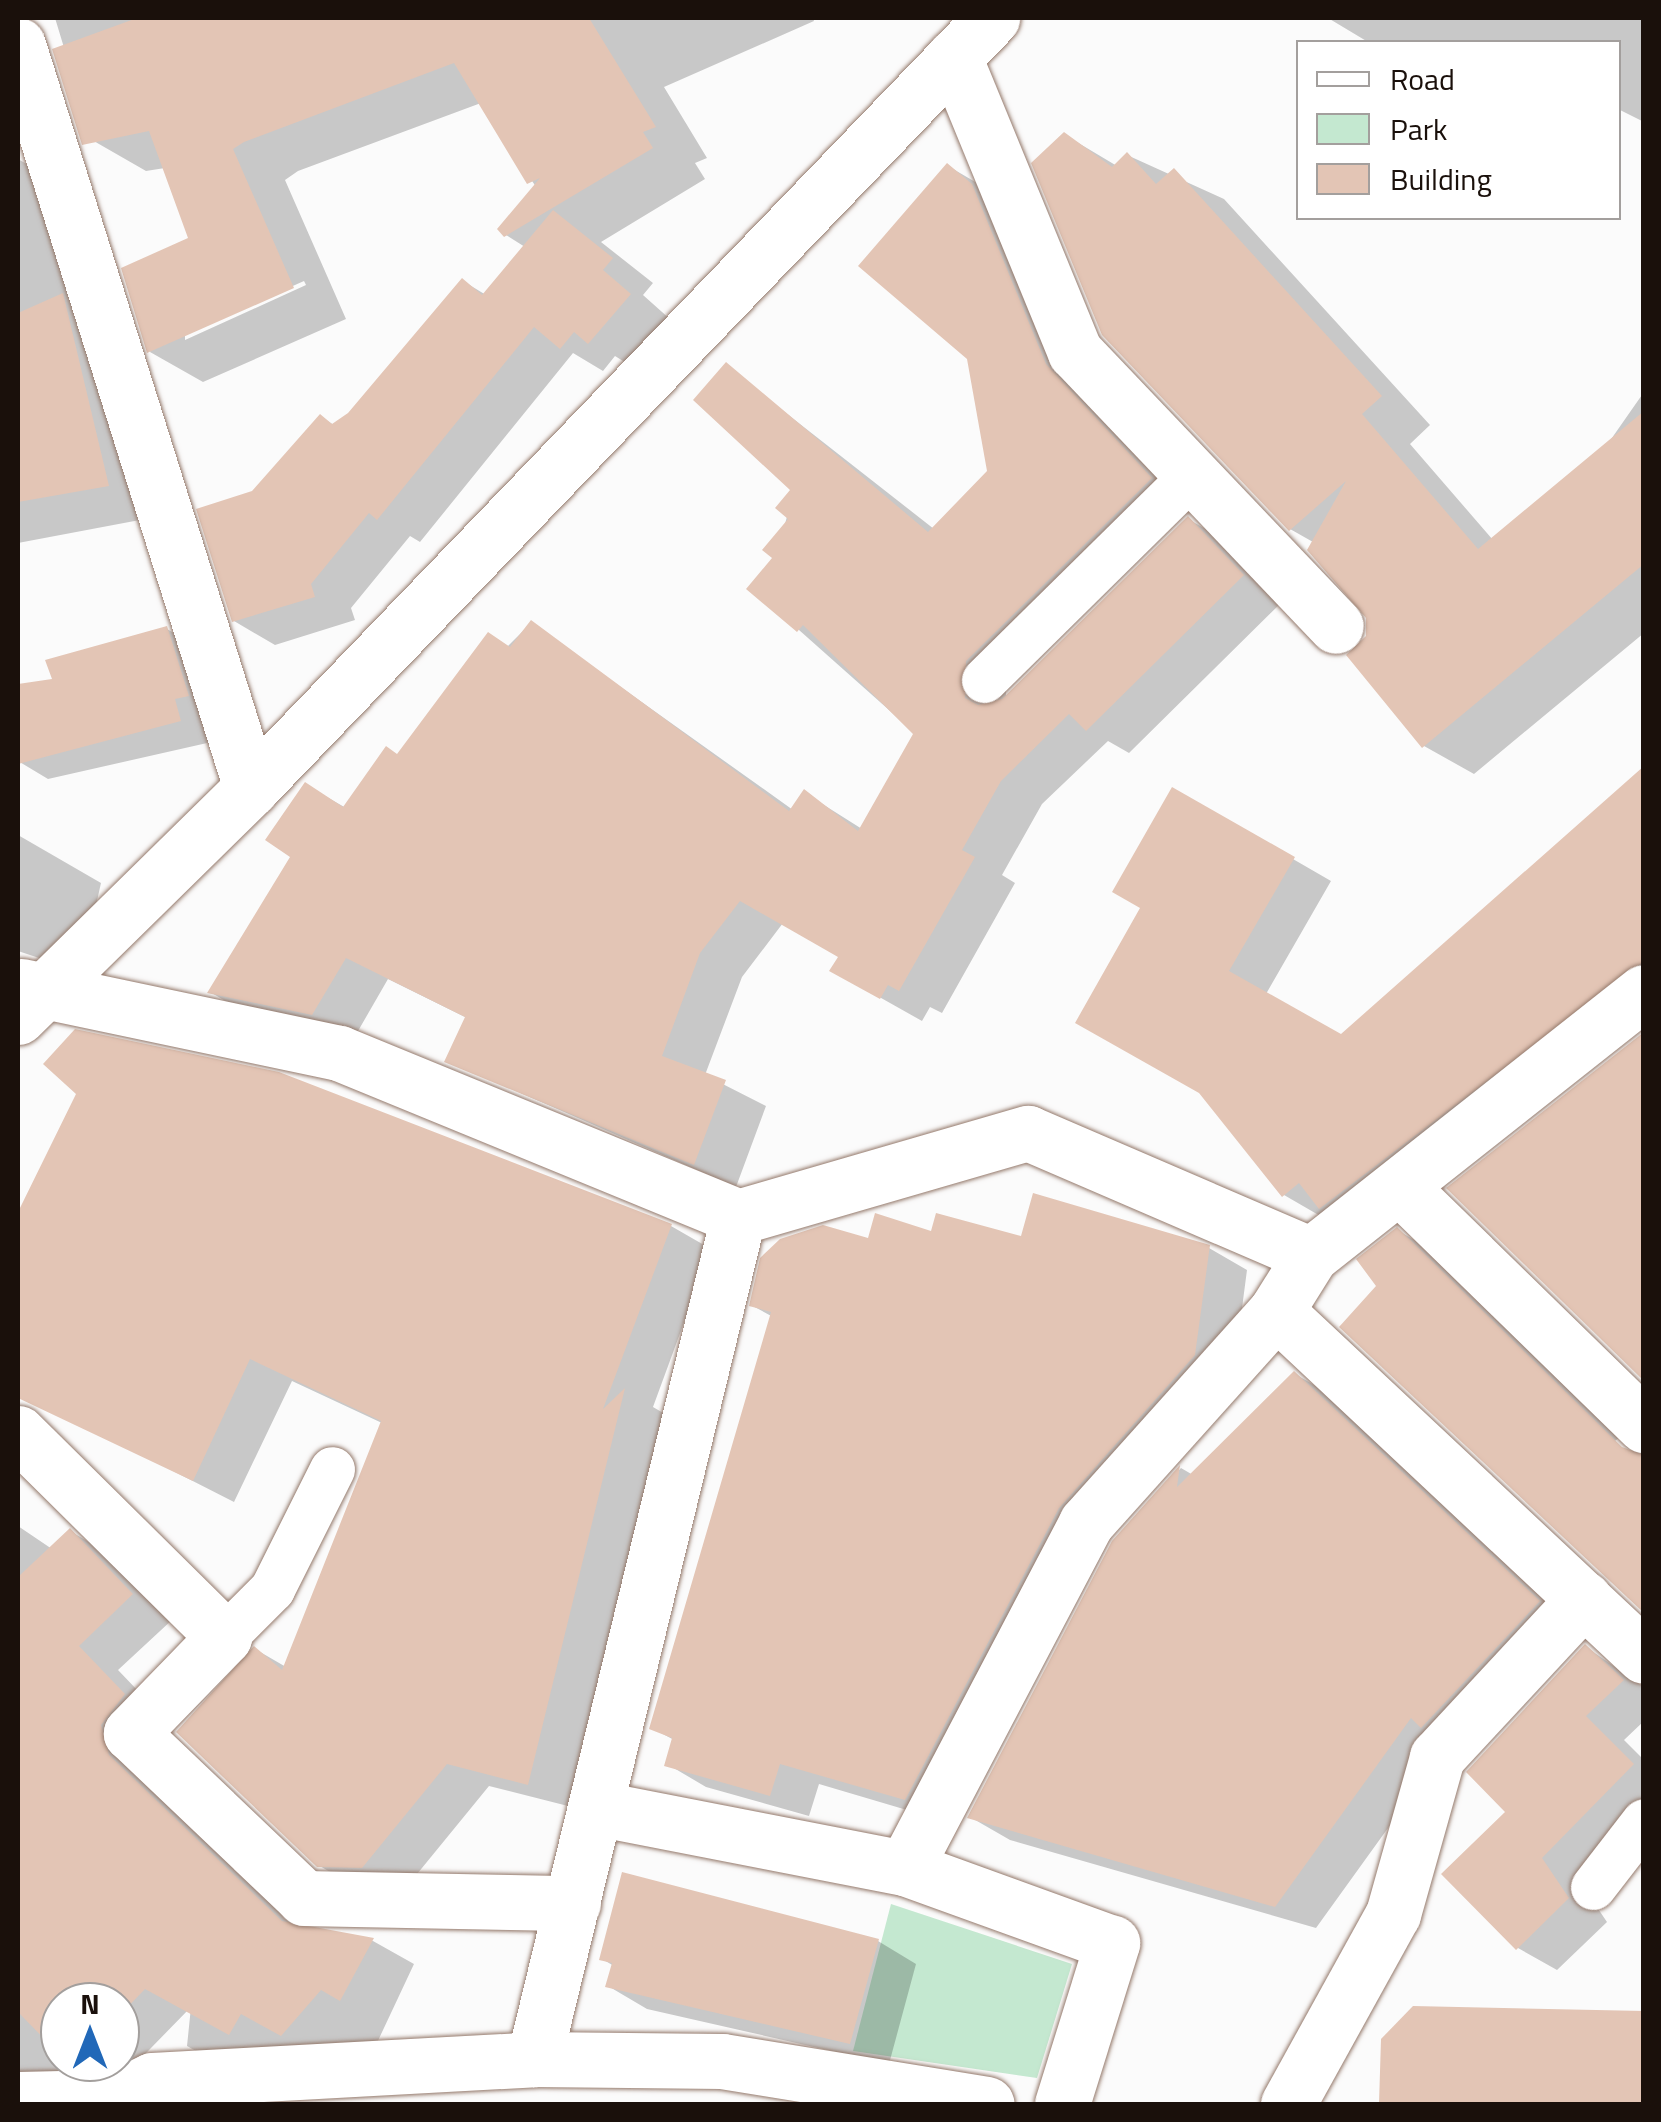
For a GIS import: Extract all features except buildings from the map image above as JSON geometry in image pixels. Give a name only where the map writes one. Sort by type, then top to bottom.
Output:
[{"type":"street","points":[[28,996],[251,788],[992,18]]},
{"type":"street","points":[[18,45],[251,788]]},
{"type":"street","points":[[954,57],[1075,352],[1336,626]]},
{"type":"street","points":[[904,1868],[1086,1523],[1276,1311],[1311,1255],[1644,992]]},
{"type":"street","points":[[28,996],[339,1054],[738,1217],[1028,1134],[1311,1255]]},
{"type":"street","points":[[1400,1187],[1644,1425]]},
{"type":"street","points":[[534,2059],[601,1809],[738,1217]]},
{"type":"street","points":[[1276,1311],[1644,1656]]},
{"type":"street","points":[[18,1433],[224,1638],[131,1733],[304,1898],[573,1903]]},
{"type":"street","points":[[1288,2104],[1393,1914],[1437,1757],[1584,1599]]},
{"type":"street","points":[[601,1809],[904,1868],[1112,1943],[1062,2104]]},
{"type":"street","points":[[18,2099],[104,2101],[152,2080],[534,2059],[722,2062],[987,2104]]},
{"type":"lane","points":[[984,680],[1192,475]]},
{"type":"lane","points":[[224,1638],[272,1589],[332,1468]]},
{"type":"lane","points":[[1592,1888],[1644,1821]]},
{"type":"green space","points":[[891,1904],[1072,1964],[1037,2078],[853,2051]]}]
